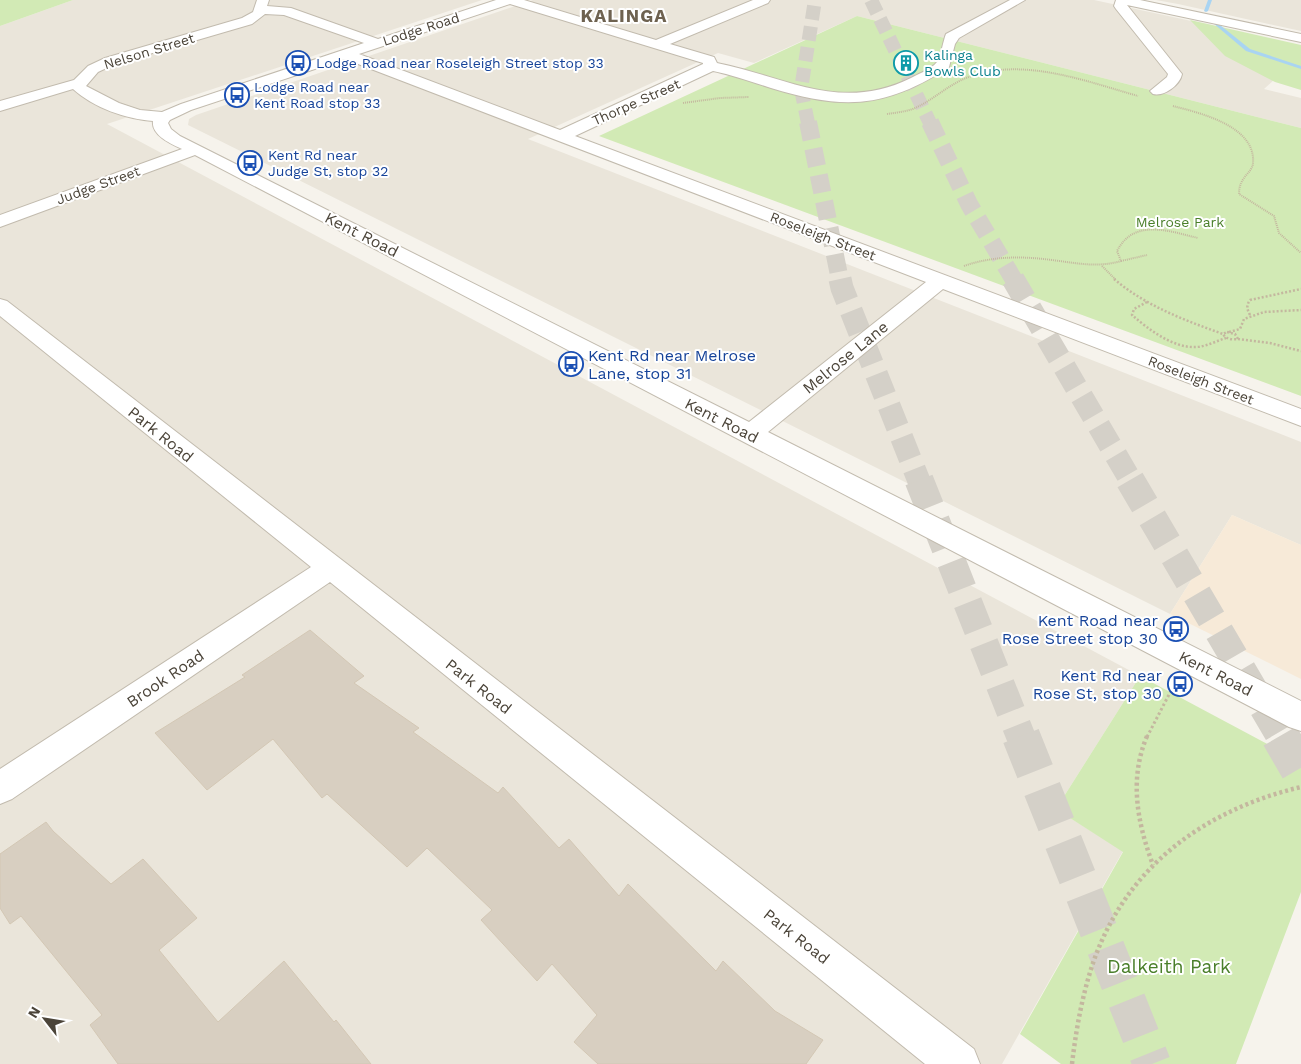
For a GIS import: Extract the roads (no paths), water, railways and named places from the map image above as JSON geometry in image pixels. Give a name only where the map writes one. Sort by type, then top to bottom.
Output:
[{"type":"street","name":"Lodge Road","points":[[164,118],[186,107],[509,0]]},
{"type":"street","points":[[509,0],[709,60],[711,66],[725,68],[812,94],[851,100],[868,98],[897,90],[931,74],[944,64],[949,42],[953,39],[951,37],[1019,0]]},
{"type":"street","points":[[658,44],[764,0]]},
{"type":"street","points":[[1161,97],[1174,79],[1175,74],[1122,9],[1120,5],[1122,0],[1301,38]]},
{"type":"street","points":[[263,5],[286,11],[377,43]]},
{"type":"street","name":"Nelson Street","points":[[0,106],[79,83],[93,69],[101,65],[247,21],[260,14],[263,5]]},
{"type":"street","name":"Roseleigh Street","points":[[345,54],[1301,418]]},
{"type":"street","name":"Thorpe Street","points":[[561,136],[711,66]]},
{"type":"street","points":[[79,83],[79,87],[84,91],[122,111],[132,115],[164,118]]},
{"type":"street","name":"Kent Road","points":[[164,118],[160,123],[161,128],[166,133],[196,149],[1301,717]]},
{"type":"street","name":"Judge Street","points":[[0,221],[196,149]]},
{"type":"street","name":"Melrose Lane","points":[[750,434],[940,281]]},
{"type":"street","name":"Park Road","points":[[0,306],[959,1064]]},
{"type":"street","name":"Brook Road","points":[[0,788],[330,568]]},
{"type":"waterway","points":[[1206,11],[1210,0]]},
{"type":"waterway","points":[[1214,22],[1248,50],[1301,68]]},
{"type":"tunnel","points":[[808,123],[801,89],[815,0]]},
{"type":"tunnel","points":[[871,0],[930,123]]},
{"type":"tunnel","points":[[808,122],[840,280]]},
{"type":"tunnel","points":[[930,122],[969,204],[1014,280]]},
{"type":"tunnel","points":[[840,279],[919,481]]},
{"type":"tunnel","points":[[1013,279],[1131,481]]},
{"type":"tunnel","points":[[919,480],[1021,737]]},
{"type":"tunnel","points":[[1130,480],[1281,737]]},
{"type":"tunnel","points":[[1021,736],[1152,1064]]},
{"type":"tunnel","points":[[1280,736],[1301,772]]},
{"type":"place","name":"Lodge Road near Roseleigh Street stop 33","points":[[298,63]]},
{"type":"place","name":"Kalinga Bowls Club","points":[[906,63]]},
{"type":"place","name":"Lodge Road near Kent Road stop 33","points":[[237,95]]},
{"type":"place","name":"Kent Rd near Judge St, stop 32","points":[[250,163]]},
{"type":"place","name":"Kent Rd near Melrose Lane, stop 31","points":[[571,364]]},
{"type":"place","name":"Kent Road near Rose Street stop 30","points":[[1176,629]]},
{"type":"place","name":"Kent Rd near Rose St, stop 30","points":[[1180,684]]},
{"type":"district","name":"KALINGA","points":[[624,16]]},
{"type":"park label","name":"Melrose Park","points":[[1180,222]]},
{"type":"park label","name":"Dalkeith Park","points":[[1169,966]]}]
